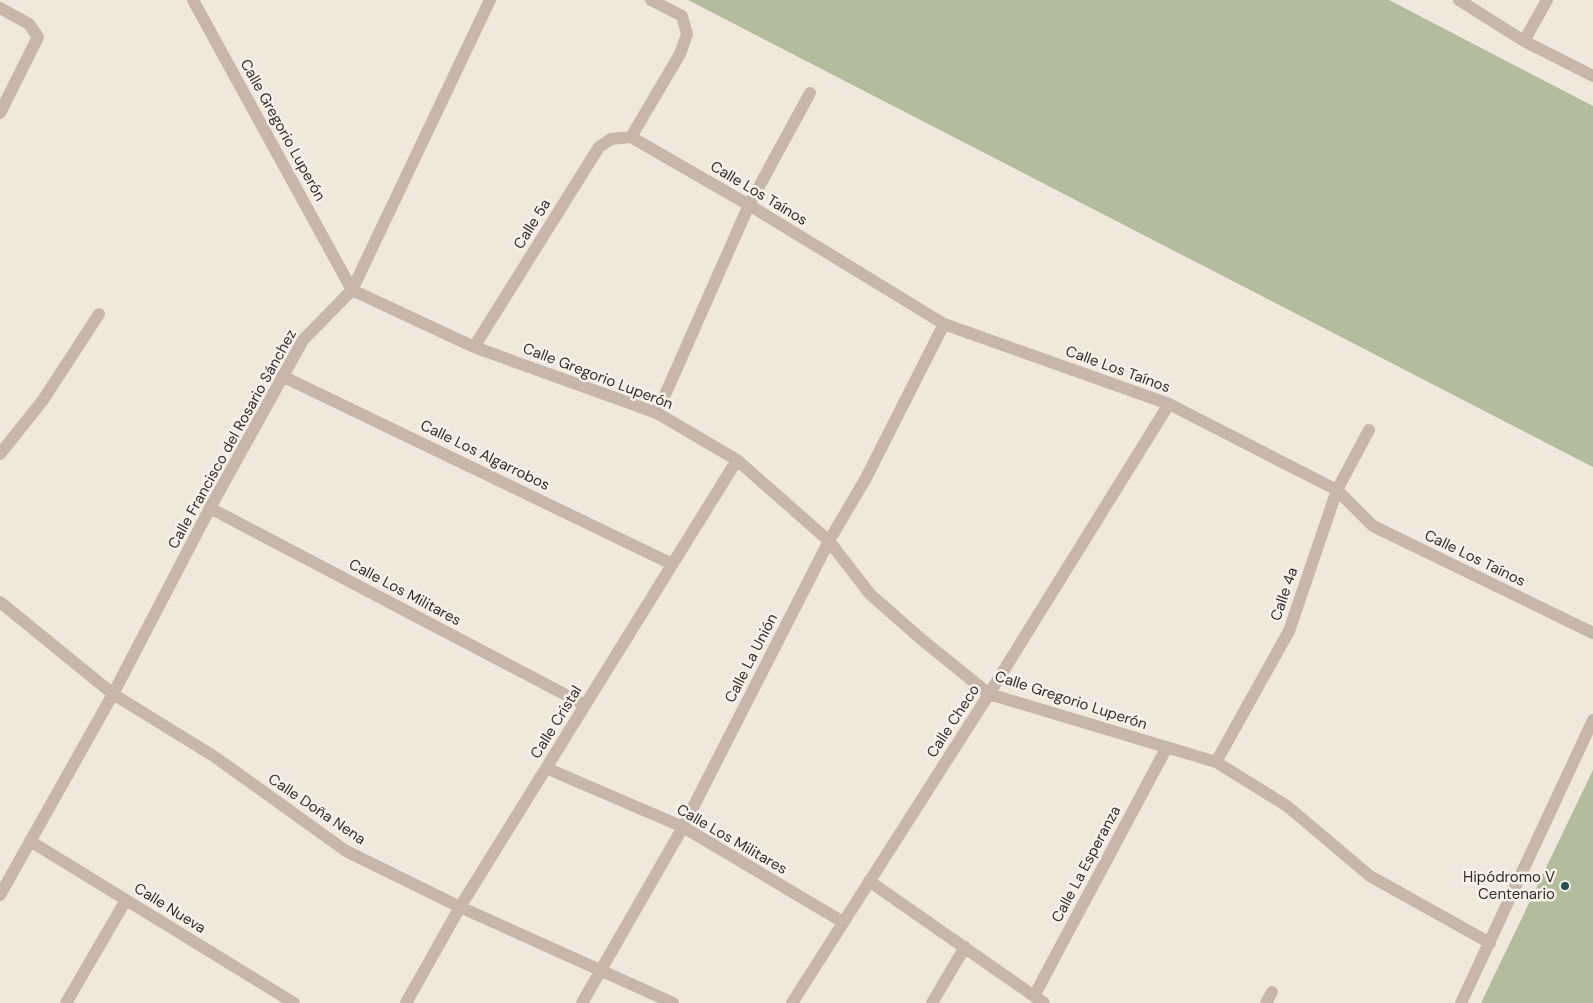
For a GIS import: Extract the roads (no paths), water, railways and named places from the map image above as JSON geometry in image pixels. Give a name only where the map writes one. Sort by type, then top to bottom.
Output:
[{"type":"street","name":"Calle Gregorio Luperón","points":[[193,0],[352,290],[474,347],[657,413],[737,460],[829,541],[870,594],[921,639],[990,694],[1216,762],[1287,806],[1370,876],[1490,943]]},
{"type":"street","name":"Calle Francisco del Rosario Sánchez","points":[[0,895],[113,694],[210,508],[282,376],[303,340],[352,290],[490,0]]},
{"type":"street","points":[[631,137],[680,54],[687,34],[682,16],[651,0]]},
{"type":"street","points":[[1459,0],[1524,41],[1593,76]]},
{"type":"street","points":[[1524,41],[1547,0]]},
{"type":"street","points":[[0,8],[29,24],[38,37],[0,113]]},
{"type":"street","points":[[657,413],[749,205],[810,93]]},
{"type":"street","name":"Calle Los Taínos","points":[[631,137],[749,205],[944,324],[1169,404],[1337,490],[1373,526],[1593,633]]},
{"type":"street","name":"Calle 5a","points":[[474,347],[599,147],[611,139],[631,137]]},
{"type":"street","points":[[0,454],[43,400],[99,314]]},
{"type":"street","name":"Calle La Unión","points":[[582,1003],[683,826],[829,541],[866,478],[944,324]]},
{"type":"street","name":"Calle Los Algarrobos","points":[[282,376],[672,564]]},
{"type":"street","name":"Calle Checo","points":[[792,1003],[990,694],[1169,404]]},
{"type":"street","name":"Calle 4a","points":[[1216,762],[1289,631],[1337,490],[1369,430]]},
{"type":"street","name":"Calle Cristal","points":[[406,1003],[460,907],[737,460]]},
{"type":"street","name":"Calle Los Militares","points":[[210,508],[585,705]]},
{"type":"street","name":"Calle Doña Nena","points":[[0,602],[113,694],[215,757],[346,851],[460,907],[673,1003]]},
{"type":"street","points":[[1461,1003],[1593,720]]},
{"type":"street","name":"Calle La Esperanza","points":[[1039,1000],[1167,747]]},
{"type":"street","name":"Calle Los Militares","points":[[546,768],[683,826],[843,922]]},
{"type":"street","name":"Calle Nueva","points":[[30,841],[294,1003]]},
{"type":"street","points":[[869,881],[1039,1000]]},
{"type":"street","points":[[66,1003],[126,900]]},
{"type":"street","points":[[932,1003],[965,947]]},
{"type":"place","name":"Hipódromo V Centenario","points":[[1565,886]]}]
